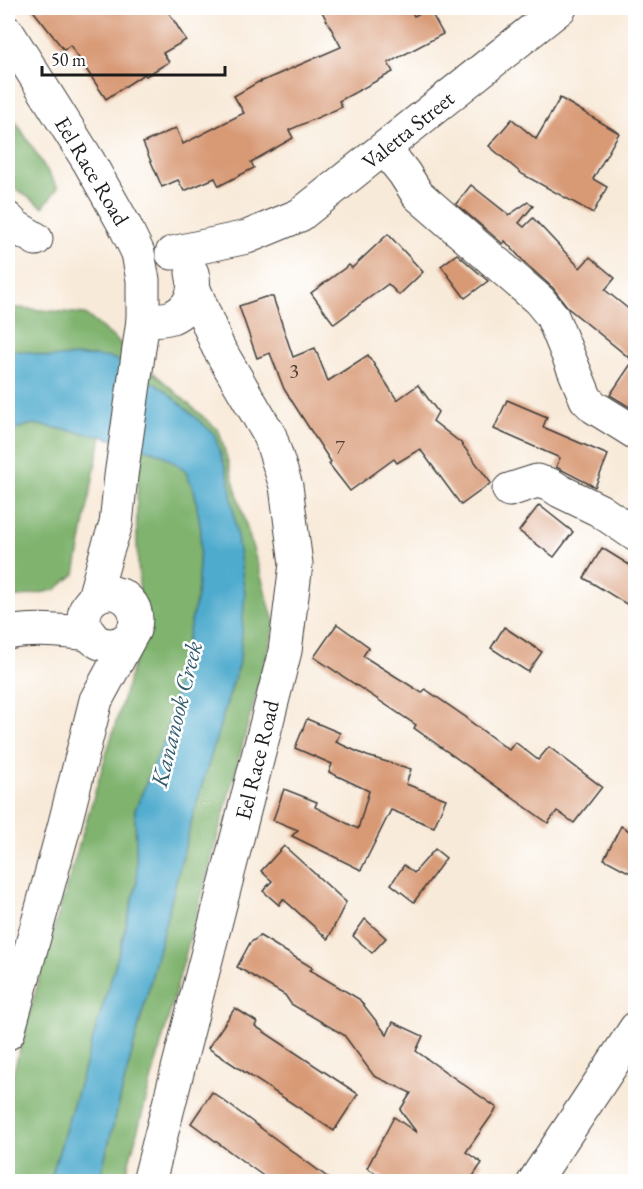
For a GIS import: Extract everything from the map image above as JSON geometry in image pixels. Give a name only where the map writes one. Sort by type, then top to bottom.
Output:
[{"type":"street","name":"Valetta Street","points":[[138,253],[172,253],[247,237],[300,215],[560,8]]},
{"type":"street","name":"Eel Race Road","points":[[8,33],[89,162],[132,237],[138,253],[150,329],[121,476],[116,524],[134,620]]},
{"type":"street","points":[[387,147],[418,195],[539,300],[552,316],[586,399],[594,407],[636,433]]},
{"type":"street","points":[[8,219],[16,227],[36,239]]},
{"type":"street","name":"Valetta Street","points":[[194,287],[195,276],[202,269],[247,237]]},
{"type":"street","points":[[150,329],[183,310],[191,299],[194,287],[192,275],[185,261],[179,255],[172,253]]},
{"type":"street","name":"Eel Race Road","points":[[149,1182],[285,651],[296,564],[286,486],[270,436],[218,347],[194,287]]},
{"type":"street","name":"Eel Race Road","points":[[150,329],[178,317],[189,320],[199,327],[218,347]]},
{"type":"street","points":[[509,490],[537,481],[550,485],[599,510],[636,535]]},
{"type":"street","name":"Eel Race Road","points":[[90,635],[84,618],[116,524]]},
{"type":"street","points":[[109,593],[120,595],[129,601],[134,620],[127,639],[117,644],[105,644],[90,635],[60,631],[15,632],[109,593]]},
{"type":"street","points":[[8,1033],[96,700],[134,620]]},
{"type":"street","points":[[90,635],[96,700]]},
{"type":"street","points":[[534,1182],[636,1028]]},
{"type":"green space","points":[[8,109],[58,188],[43,207],[8,184]]},
{"type":"green space","points":[[8,307],[85,314],[219,431],[275,625],[124,1181],[99,1181],[192,819],[240,659],[229,479],[93,356],[47,357],[30,352],[8,350]]},
{"type":"green space","points":[[33,424],[101,436],[75,574],[55,590],[8,599],[8,431]]},
{"type":"green space","points":[[142,448],[161,454],[185,470],[195,493],[201,531],[197,597],[166,736],[135,810],[137,883],[120,949],[50,1181],[8,1182],[8,1092],[41,972],[143,632],[137,516]]},
{"type":"water","name":"Kananook Creek","points":[[8,350],[30,352],[47,357],[113,358],[165,390],[214,434],[229,479],[245,594],[240,659],[192,819],[99,1181],[50,1181],[120,949],[137,883],[135,810],[166,736],[197,597],[201,531],[195,493],[185,470],[161,454],[101,436],[33,424],[8,431]]},
{"type":"building","points":[[31,8],[166,8],[186,40],[163,53],[169,62],[146,76],[144,74],[106,99],[70,45],[64,50]]},
{"type":"building","points":[[320,8],[410,8],[414,16],[429,9],[443,34],[388,63],[393,72],[339,101],[342,107],[289,130],[293,138],[251,162],[254,168],[219,186],[215,178],[184,191],[178,180],[162,187],[143,143],[176,128],[183,144],[244,113],[234,96],[260,81],[341,47]]},
{"type":"building","points":[[560,98],[619,133],[593,179],[607,187],[593,213],[522,174],[489,146],[512,119],[536,139]]},
{"type":"building","points":[[471,185],[509,215],[528,202],[533,206],[519,223],[524,227],[533,218],[580,268],[590,257],[615,278],[605,290],[636,315],[636,411],[610,395],[633,361],[569,309],[553,288],[505,241],[503,244],[456,204]]},
{"type":"building","points":[[388,234],[423,272],[399,295],[388,284],[334,324],[311,293],[349,265],[352,268]]},
{"type":"building","points":[[457,254],[488,281],[465,298],[441,266]]},
{"type":"building","points":[[265,297],[273,297],[293,357],[315,348],[328,381],[368,355],[397,400],[418,385],[438,412],[433,421],[461,443],[491,483],[461,505],[420,449],[397,463],[394,459],[350,491],[329,464],[331,462],[284,389],[270,353],[257,358],[239,306]]},
{"type":"building","points":[[507,400],[547,417],[543,427],[608,455],[595,487],[556,467],[560,458],[494,429]]},
{"type":"building","points":[[539,505],[573,532],[554,557],[519,531]]},
{"type":"building","points":[[602,548],[636,569],[636,610],[584,578]]},
{"type":"building","points":[[337,624],[369,647],[363,656],[422,693],[425,689],[509,750],[515,742],[538,760],[549,747],[602,787],[574,823],[557,811],[548,823],[414,728],[416,725],[314,657]]},
{"type":"building","points":[[504,627],[542,652],[528,672],[491,648]]},
{"type":"building","points":[[307,719],[340,733],[336,742],[367,756],[411,769],[406,784],[446,799],[434,827],[391,810],[361,870],[292,836],[298,830],[273,820],[284,789],[317,802],[315,807],[358,829],[369,791],[329,772],[332,764],[295,748]]},
{"type":"building","points":[[621,826],[636,835],[636,876],[604,859]]},
{"type":"building","points":[[284,846],[346,902],[328,939],[283,899],[279,905],[263,891],[272,881],[261,871]]},
{"type":"building","points":[[435,849],[446,858],[414,902],[391,884],[404,865],[414,873]]},
{"type":"building","points":[[365,919],[386,938],[372,953],[353,936]]},
{"type":"building","points":[[260,936],[313,968],[310,970],[359,999],[387,1035],[393,1022],[423,1036],[416,1051],[497,1108],[466,1152],[482,1163],[469,1182],[391,1182],[367,1168],[394,1117],[417,1133],[400,1110],[411,1093],[374,1076],[344,1035],[291,1004],[285,995],[237,967],[250,943]]},
{"type":"building","points":[[235,1008],[257,1022],[255,1026],[358,1094],[334,1131],[208,1048]]},
{"type":"building","points":[[212,1092],[334,1182],[272,1182],[191,1123]]}]
